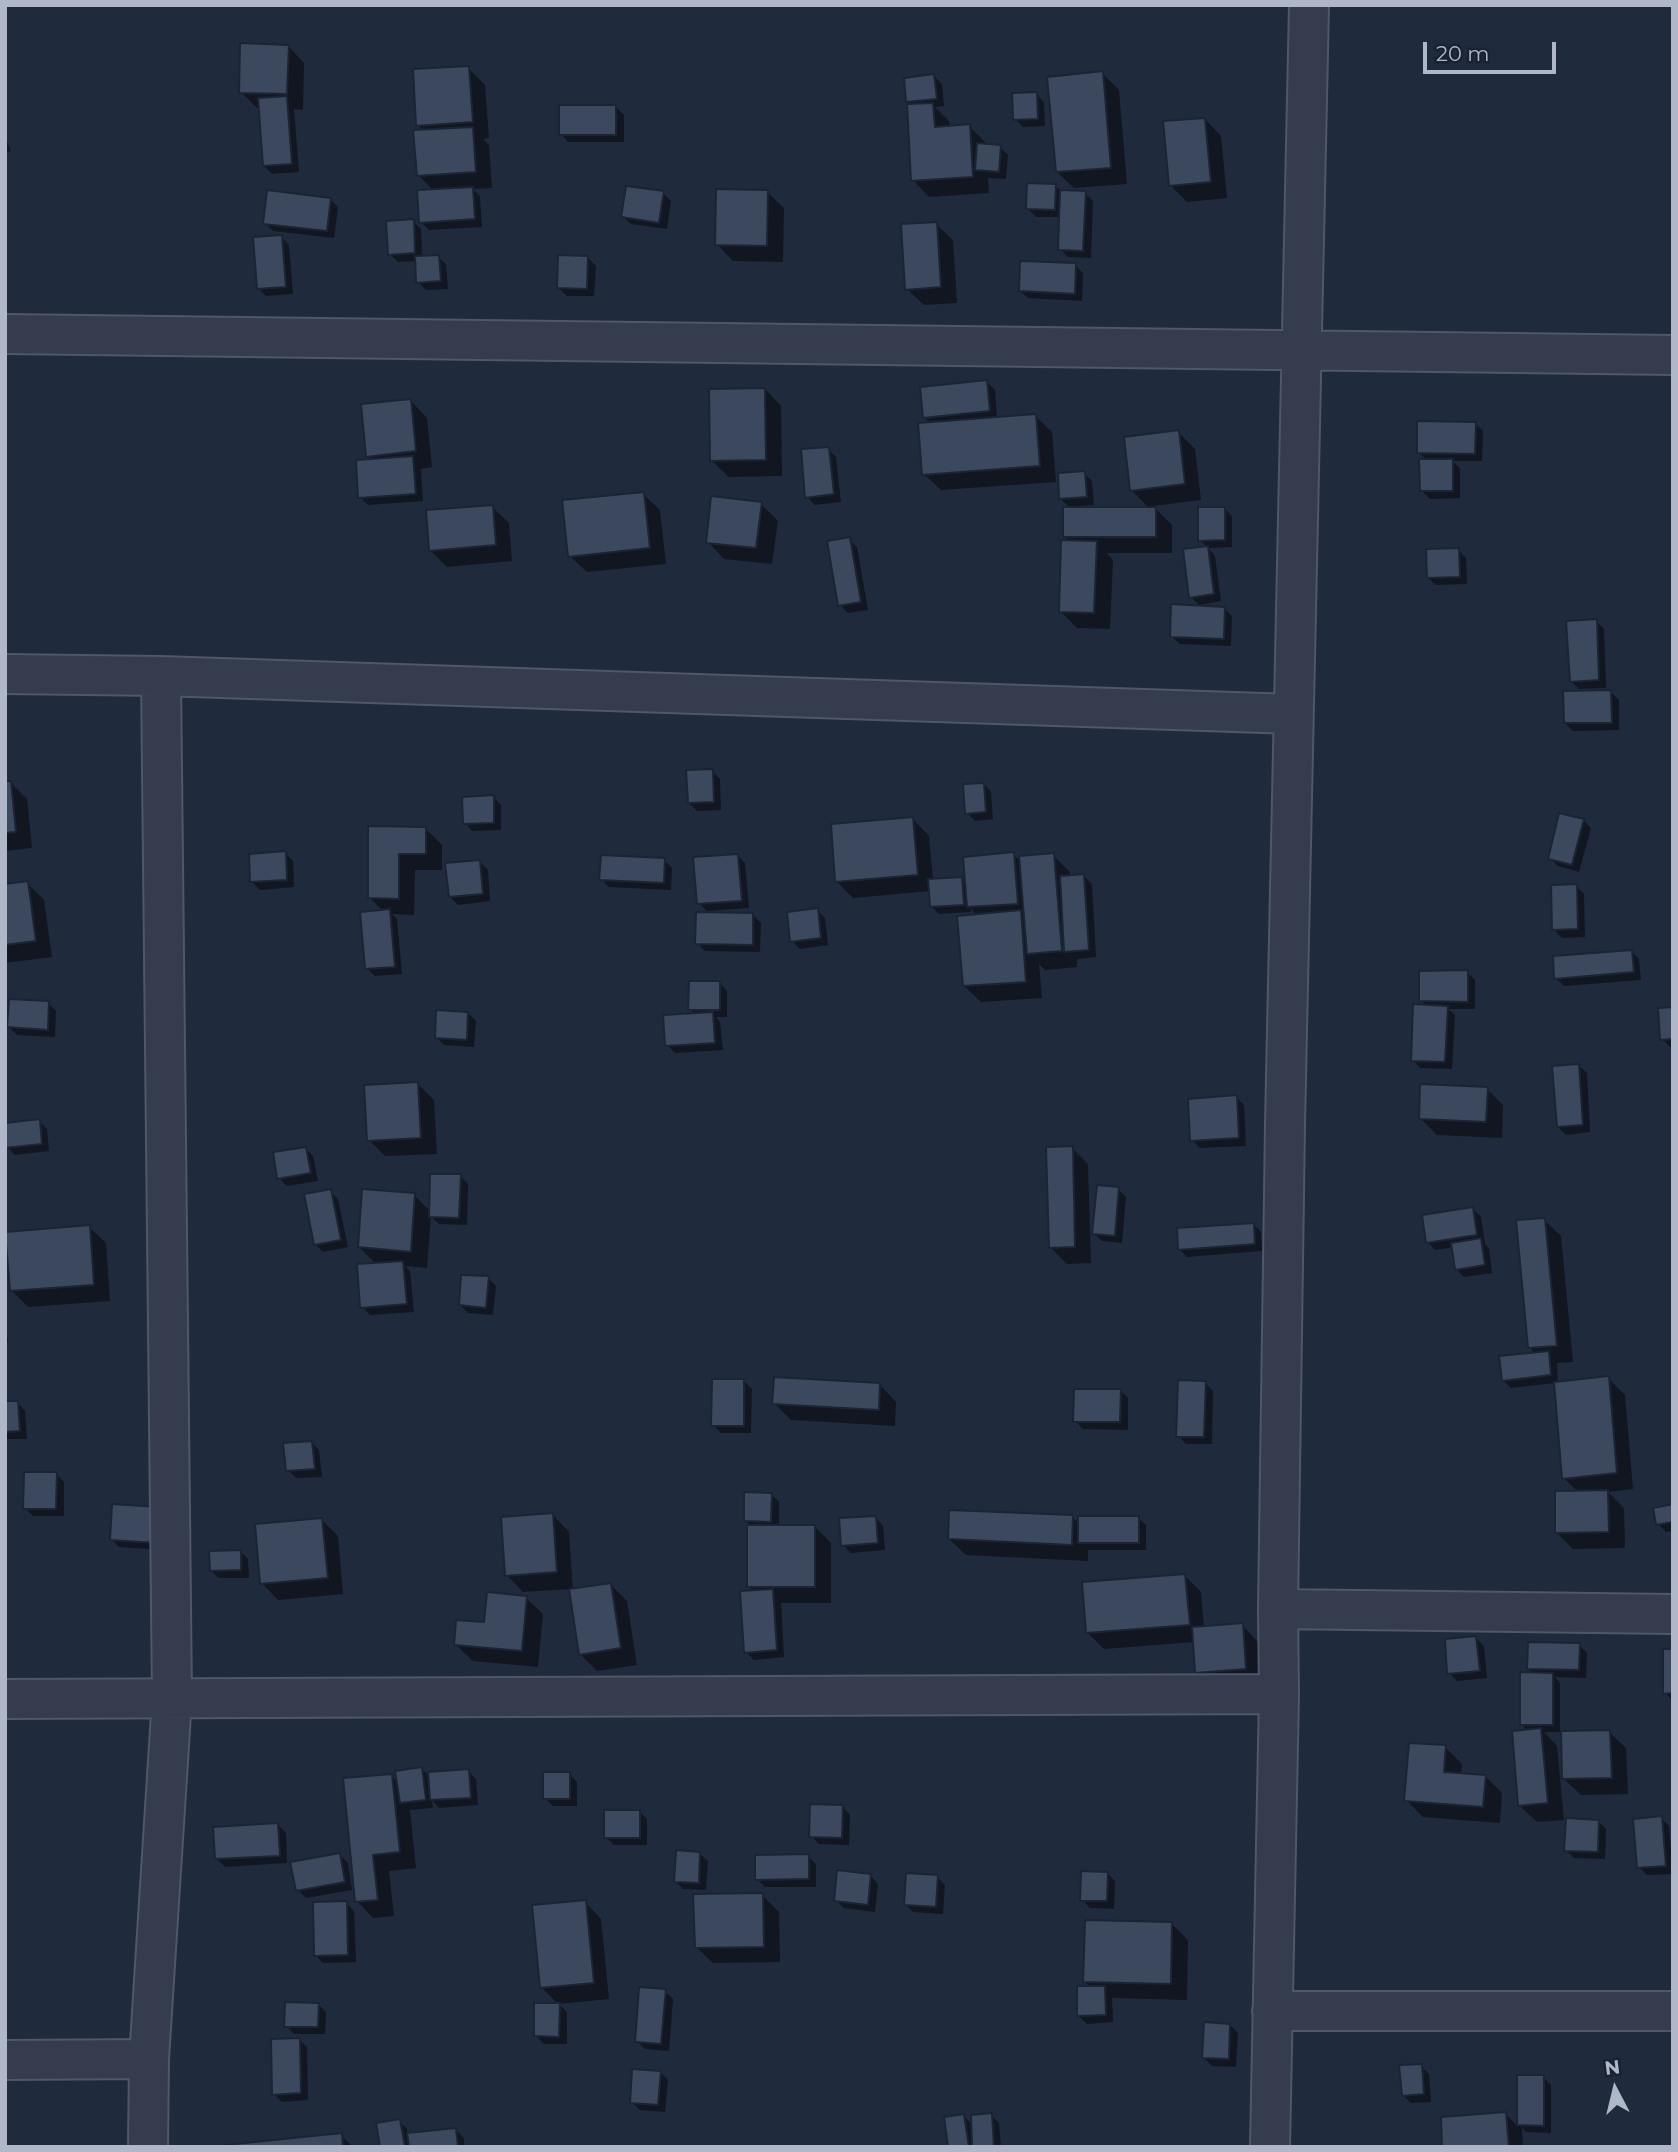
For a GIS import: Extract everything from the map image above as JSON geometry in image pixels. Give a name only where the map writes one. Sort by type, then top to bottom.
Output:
[{"type":"street","points":[[1270,2147],[1293,714],[1309,5]]},
{"type":"street","points":[[5,334],[1673,355]]},
{"type":"street","points":[[5,674],[161,676],[1293,714]]},
{"type":"street","points":[[148,2147],[149,2059],[172,1698],[161,676]]},
{"type":"street","points":[[1278,1609],[1673,1614]]},
{"type":"street","points":[[5,1699],[1279,1694]]},
{"type":"street","points":[[1272,2011],[1673,2011]]},
{"type":"street","points":[[5,2060],[149,2059]]},
{"type":"building","points":[[240,43],[289,45],[287,94],[239,93]]},
{"type":"building","points":[[469,66],[473,122],[416,126],[413,69]]},
{"type":"building","points":[[1103,71],[1111,168],[1056,172],[1047,77]]},
{"type":"building","points":[[934,74],[937,99],[906,102],[904,78]]},
{"type":"building","points":[[1037,92],[1038,119],[1013,120],[1012,93]]},
{"type":"building","points":[[287,96],[292,164],[263,166],[258,98]]},
{"type":"building","points":[[933,103],[935,127],[970,124],[973,177],[911,181],[907,104]]},
{"type":"building","points":[[559,105],[616,105],[616,135],[559,135]]},
{"type":"building","points":[[1205,118],[1211,182],[1169,186],[1163,121]]},
{"type":"building","points":[[473,127],[476,172],[417,176],[413,130]]},
{"type":"building","points":[[977,143],[1001,145],[999,172],[975,170]]},
{"type":"building","points":[[1027,183],[1056,184],[1055,210],[1026,209]]},
{"type":"building","points":[[626,186],[664,191],[659,223],[621,217]]},
{"type":"building","points":[[473,187],[475,219],[419,223],[417,190]]},
{"type":"building","points":[[716,189],[768,190],[767,246],[715,245]]},
{"type":"building","points":[[267,190],[331,198],[327,231],[263,224]]},
{"type":"building","points":[[1060,190],[1086,191],[1083,251],[1058,250]]},
{"type":"building","points":[[414,219],[415,253],[388,255],[386,221]]},
{"type":"building","points":[[937,222],[941,287],[905,290],[901,224]]},
{"type":"building","points":[[282,235],[286,287],[257,289],[253,237]]},
{"type":"building","points":[[439,255],[441,281],[416,283],[415,256]]},
{"type":"building","points":[[558,255],[588,256],[587,289],[557,288]]},
{"type":"building","points":[[1020,261],[1076,263],[1075,294],[1019,291]]},
{"type":"building","points":[[987,380],[990,411],[923,418],[920,387]]},
{"type":"building","points":[[765,388],[766,460],[710,461],[709,389]]},
{"type":"building","points":[[411,399],[416,451],[366,457],[361,404]]},
{"type":"building","points":[[1036,414],[1040,466],[922,475],[918,423]]},
{"type":"building","points":[[1417,421],[1476,422],[1475,454],[1417,453]]},
{"type":"building","points":[[1179,430],[1185,484],[1130,491],[1124,437]]},
{"type":"building","points":[[829,447],[834,494],[805,498],[801,449]]},
{"type":"building","points":[[413,456],[416,494],[358,498],[356,460]]},
{"type":"building","points":[[1419,459],[1453,459],[1453,491],[1420,491]]},
{"type":"building","points":[[1085,471],[1087,497],[1059,499],[1058,473]]},
{"type":"building","points":[[644,492],[650,548],[568,557],[562,500]]},
{"type":"building","points":[[711,496],[762,502],[756,548],[706,543]]},
{"type":"building","points":[[493,505],[496,545],[429,551],[426,510]]},
{"type":"building","points":[[1063,507],[1156,507],[1156,537],[1063,537]]},
{"type":"building","points":[[1198,507],[1225,507],[1225,540],[1198,541]]},
{"type":"building","points":[[850,537],[861,602],[838,606],[827,541]]},
{"type":"building","points":[[1061,540],[1097,541],[1094,613],[1059,612]]},
{"type":"building","points":[[1208,546],[1214,594],[1189,598],[1183,549]]},
{"type":"building","points":[[1459,548],[1460,577],[1427,578],[1426,549]]},
{"type":"building","points":[[1171,604],[1225,607],[1224,639],[1170,637]]},
{"type":"building","points":[[1597,619],[1599,680],[1570,682],[1566,621]]},
{"type":"building","points":[[1611,690],[1612,723],[1564,723],[1563,691]]},
{"type":"building","points":[[713,769],[714,802],[688,803],[686,770]]},
{"type":"building","points":[[5,781],[11,781],[16,832],[5,833]]},
{"type":"building","points":[[984,783],[986,812],[965,814],[963,784]]},
{"type":"building","points":[[494,795],[494,823],[463,824],[462,797]]},
{"type":"building","points":[[1559,813],[1584,819],[1572,865],[1548,859]]},
{"type":"building","points":[[913,817],[918,875],[835,882],[831,824]]},
{"type":"building","points":[[368,826],[426,827],[426,854],[399,854],[399,899],[368,898]]},
{"type":"building","points":[[286,851],[287,880],[250,882],[249,854]]},
{"type":"building","points":[[1014,852],[1018,904],[967,907],[963,857]]},
{"type":"building","points":[[1054,853],[1062,951],[1027,954],[1019,856]]},
{"type":"building","points":[[738,854],[742,901],[697,904],[693,857]]},
{"type":"building","points":[[601,855],[665,858],[664,883],[599,880]]},
{"type":"building","points":[[480,860],[483,894],[449,897],[445,863]]},
{"type":"building","points":[[1084,874],[1089,950],[1064,952],[1060,876]]},
{"type":"building","points":[[962,877],[964,905],[930,907],[928,879]]},
{"type":"building","points":[[28,881],[36,941],[5,945],[5,884]]},
{"type":"building","points":[[1577,884],[1578,929],[1552,930],[1551,885]]},
{"type":"building","points":[[818,908],[821,938],[790,942],[787,912]]},
{"type":"building","points":[[390,909],[395,967],[365,969],[360,912]]},
{"type":"building","points":[[1021,910],[1026,982],[963,986],[957,916]]},
{"type":"building","points":[[696,912],[753,913],[753,945],[695,944]]},
{"type":"building","points":[[1632,950],[1634,972],[1554,979],[1553,956]]},
{"type":"building","points":[[1468,970],[1468,1002],[1419,1001],[1419,971]]},
{"type":"building","points":[[689,981],[720,981],[720,1010],[688,1010]]},
{"type":"building","points":[[9,999],[49,1001],[48,1030],[7,1027]]},
{"type":"building","points":[[1413,1004],[1448,1006],[1445,1062],[1411,1061]]},
{"type":"building","points":[[1673,1007],[1673,1039],[1660,1040],[1658,1008]]},
{"type":"building","points":[[436,1010],[468,1012],[467,1040],[435,1038]]},
{"type":"building","points":[[713,1012],[715,1043],[665,1046],[663,1015]]},
{"type":"building","points":[[1579,1064],[1583,1125],[1557,1127],[1552,1066]]},
{"type":"building","points":[[418,1082],[421,1138],[367,1141],[364,1085]]},
{"type":"building","points":[[1420,1084],[1488,1087],[1486,1122],[1419,1119]]},
{"type":"building","points":[[1237,1095],[1239,1138],[1190,1141],[1188,1099]]},
{"type":"building","points":[[40,1119],[42,1144],[5,1148],[5,1123]]},
{"type":"building","points":[[1073,1146],[1075,1247],[1049,1248],[1046,1147]]},
{"type":"building","points":[[306,1147],[311,1173],[277,1179],[273,1152]]},
{"type":"building","points":[[430,1174],[461,1174],[459,1218],[429,1217]]},
{"type":"building","points":[[1097,1185],[1119,1187],[1115,1236],[1092,1234]]},
{"type":"building","points":[[331,1189],[341,1240],[314,1245],[304,1194]]},
{"type":"building","points":[[362,1189],[415,1193],[411,1252],[358,1247]]},
{"type":"building","points":[[1473,1207],[1477,1235],[1426,1243],[1422,1215]]},
{"type":"building","points":[[1545,1218],[1557,1346],[1528,1348],[1516,1220]]},
{"type":"building","points":[[1254,1223],[1255,1244],[1178,1250],[1177,1228]]},
{"type":"building","points":[[90,1225],[94,1285],[10,1291],[5,1232]]},
{"type":"building","points":[[1481,1238],[1485,1265],[1455,1270],[1451,1243]]},
{"type":"building","points":[[403,1261],[407,1304],[360,1308],[357,1264]]},
{"type":"building","points":[[461,1275],[489,1276],[486,1308],[459,1305]]},
{"type":"building","points":[[1549,1351],[1551,1375],[1502,1381],[1499,1356]]},
{"type":"building","points":[[1609,1376],[1617,1473],[1562,1479],[1554,1382]]},
{"type":"building","points":[[774,1377],[880,1383],[879,1410],[772,1404]]},
{"type":"building","points":[[712,1379],[744,1379],[744,1426],[711,1426]]},
{"type":"building","points":[[1178,1380],[1206,1381],[1204,1437],[1176,1437]]},
{"type":"building","points":[[1074,1389],[1121,1389],[1120,1422],[1073,1422]]},
{"type":"building","points":[[5,1401],[18,1401],[20,1431],[5,1432]]},
{"type":"building","points":[[312,1441],[315,1469],[286,1471],[283,1443]]},
{"type":"building","points":[[24,1472],[57,1472],[56,1509],[23,1509]]},
{"type":"building","points":[[1608,1490],[1609,1532],[1555,1533],[1555,1491]]},
{"type":"building","points":[[744,1492],[772,1493],[771,1522],[744,1521]]},
{"type":"building","points":[[112,1504],[159,1507],[156,1543],[110,1540]]},
{"type":"building","points":[[1673,1504],[1673,1522],[1656,1525],[1653,1508]]},
{"type":"building","points":[[949,1510],[1073,1515],[1072,1545],[948,1539]]},
{"type":"building","points":[[553,1513],[557,1572],[505,1576],[501,1517]]},
{"type":"building","points":[[876,1516],[878,1543],[841,1546],[839,1518]]},
{"type":"building","points":[[1078,1516],[1139,1516],[1139,1543],[1078,1543]]},
{"type":"building","points":[[322,1518],[328,1578],[260,1584],[255,1524]]},
{"type":"building","points":[[747,1525],[815,1525],[815,1587],[747,1587]]},
{"type":"building","points":[[241,1550],[241,1570],[210,1571],[209,1551]]},
{"type":"building","points":[[1185,1574],[1190,1625],[1086,1633],[1082,1582]]},
{"type":"building","points":[[611,1583],[621,1648],[579,1655],[569,1589]]},
{"type":"building","points":[[773,1589],[777,1650],[744,1653],[740,1591]]},
{"type":"building","points":[[487,1592],[527,1596],[522,1651],[454,1645],[456,1620],[484,1622]]},
{"type":"building","points":[[1243,1623],[1246,1669],[1195,1673],[1192,1627]]},
{"type":"building","points":[[1476,1636],[1480,1671],[1447,1674],[1445,1639]]},
{"type":"building","points":[[1528,1642],[1580,1643],[1579,1670],[1527,1669]]},
{"type":"building","points":[[1663,1649],[1673,1649],[1673,1693],[1663,1694]]},
{"type":"building","points":[[1520,1672],[1553,1673],[1553,1725],[1520,1725]]},
{"type":"building","points":[[1541,1728],[1548,1803],[1518,1806],[1512,1731]]},
{"type":"building","points":[[1610,1730],[1612,1778],[1562,1779],[1561,1731]]},
{"type":"building","points":[[1409,1743],[1446,1745],[1444,1772],[1486,1775],[1483,1807],[1404,1801]]},
{"type":"building","points":[[422,1767],[426,1800],[400,1803],[395,1771]]},
{"type":"building","points":[[469,1769],[471,1798],[430,1800],[428,1772]]},
{"type":"building","points":[[543,1772],[570,1772],[570,1799],[543,1799]]},
{"type":"building","points":[[392,1774],[400,1852],[373,1855],[378,1900],[355,1902],[343,1778]]},
{"type":"building","points":[[810,1804],[843,1805],[842,1838],[809,1837]]},
{"type":"building","points":[[604,1810],[640,1810],[640,1838],[604,1838]]},
{"type":"building","points":[[1662,1816],[1666,1866],[1637,1868],[1633,1819]]},
{"type":"building","points":[[1566,1818],[1599,1820],[1598,1852],[1564,1851]]},
{"type":"building","points":[[278,1823],[280,1856],[215,1859],[213,1827]]},
{"type":"building","points":[[676,1850],[700,1852],[699,1883],[674,1882]]},
{"type":"building","points":[[340,1853],[345,1882],[296,1891],[290,1862]]},
{"type":"building","points":[[809,1854],[809,1879],[755,1880],[755,1855]]},
{"type":"building","points":[[837,1870],[871,1874],[868,1905],[834,1901]]},
{"type":"building","points":[[1081,1871],[1108,1872],[1107,1901],[1080,1901]]},
{"type":"building","points":[[906,1873],[938,1875],[936,1907],[904,1905]]},
{"type":"building","points":[[763,1893],[764,1947],[695,1948],[693,1894]]},
{"type":"building","points":[[586,1900],[594,1983],[540,1988],[532,1905]]},
{"type":"building","points":[[347,1901],[348,1955],[314,1956],[313,1902]]},
{"type":"building","points":[[1085,1920],[1172,1922],[1171,1984],[1083,1982]]},
{"type":"building","points":[[1077,1986],[1105,1986],[1106,2015],[1077,2016]]},
{"type":"building","points":[[639,1987],[666,1989],[661,2044],[635,2042]]},
{"type":"building","points":[[285,2002],[319,2003],[318,2027],[284,2027]]},
{"type":"building","points":[[534,2003],[560,2003],[559,2037],[534,2036]]},
{"type":"building","points":[[1204,2022],[1230,2024],[1229,2059],[1202,2058]]},
{"type":"building","points":[[300,2038],[301,2093],[272,2095],[271,2039]]},
{"type":"building","points":[[1422,2064],[1424,2094],[1402,2096],[1399,2065]]},
{"type":"building","points":[[632,2069],[661,2071],[658,2105],[630,2103]]},
{"type":"building","points":[[1517,2075],[1544,2075],[1544,2126],[1517,2125]]},
{"type":"building","points":[[1506,2112],[1509,2147],[1442,2147],[1441,2117]]},
{"type":"building","points":[[992,2113],[994,2147],[972,2147],[971,2115]]},
{"type":"building","points":[[964,2114],[969,2147],[948,2147],[944,2117]]},
{"type":"building","points":[[400,2119],[405,2147],[380,2147],[376,2123]]},
{"type":"building","points":[[456,2128],[458,2147],[409,2147],[407,2133]]},
{"type":"building","points":[[342,2133],[343,2147],[225,2147],[225,2145]]}]
